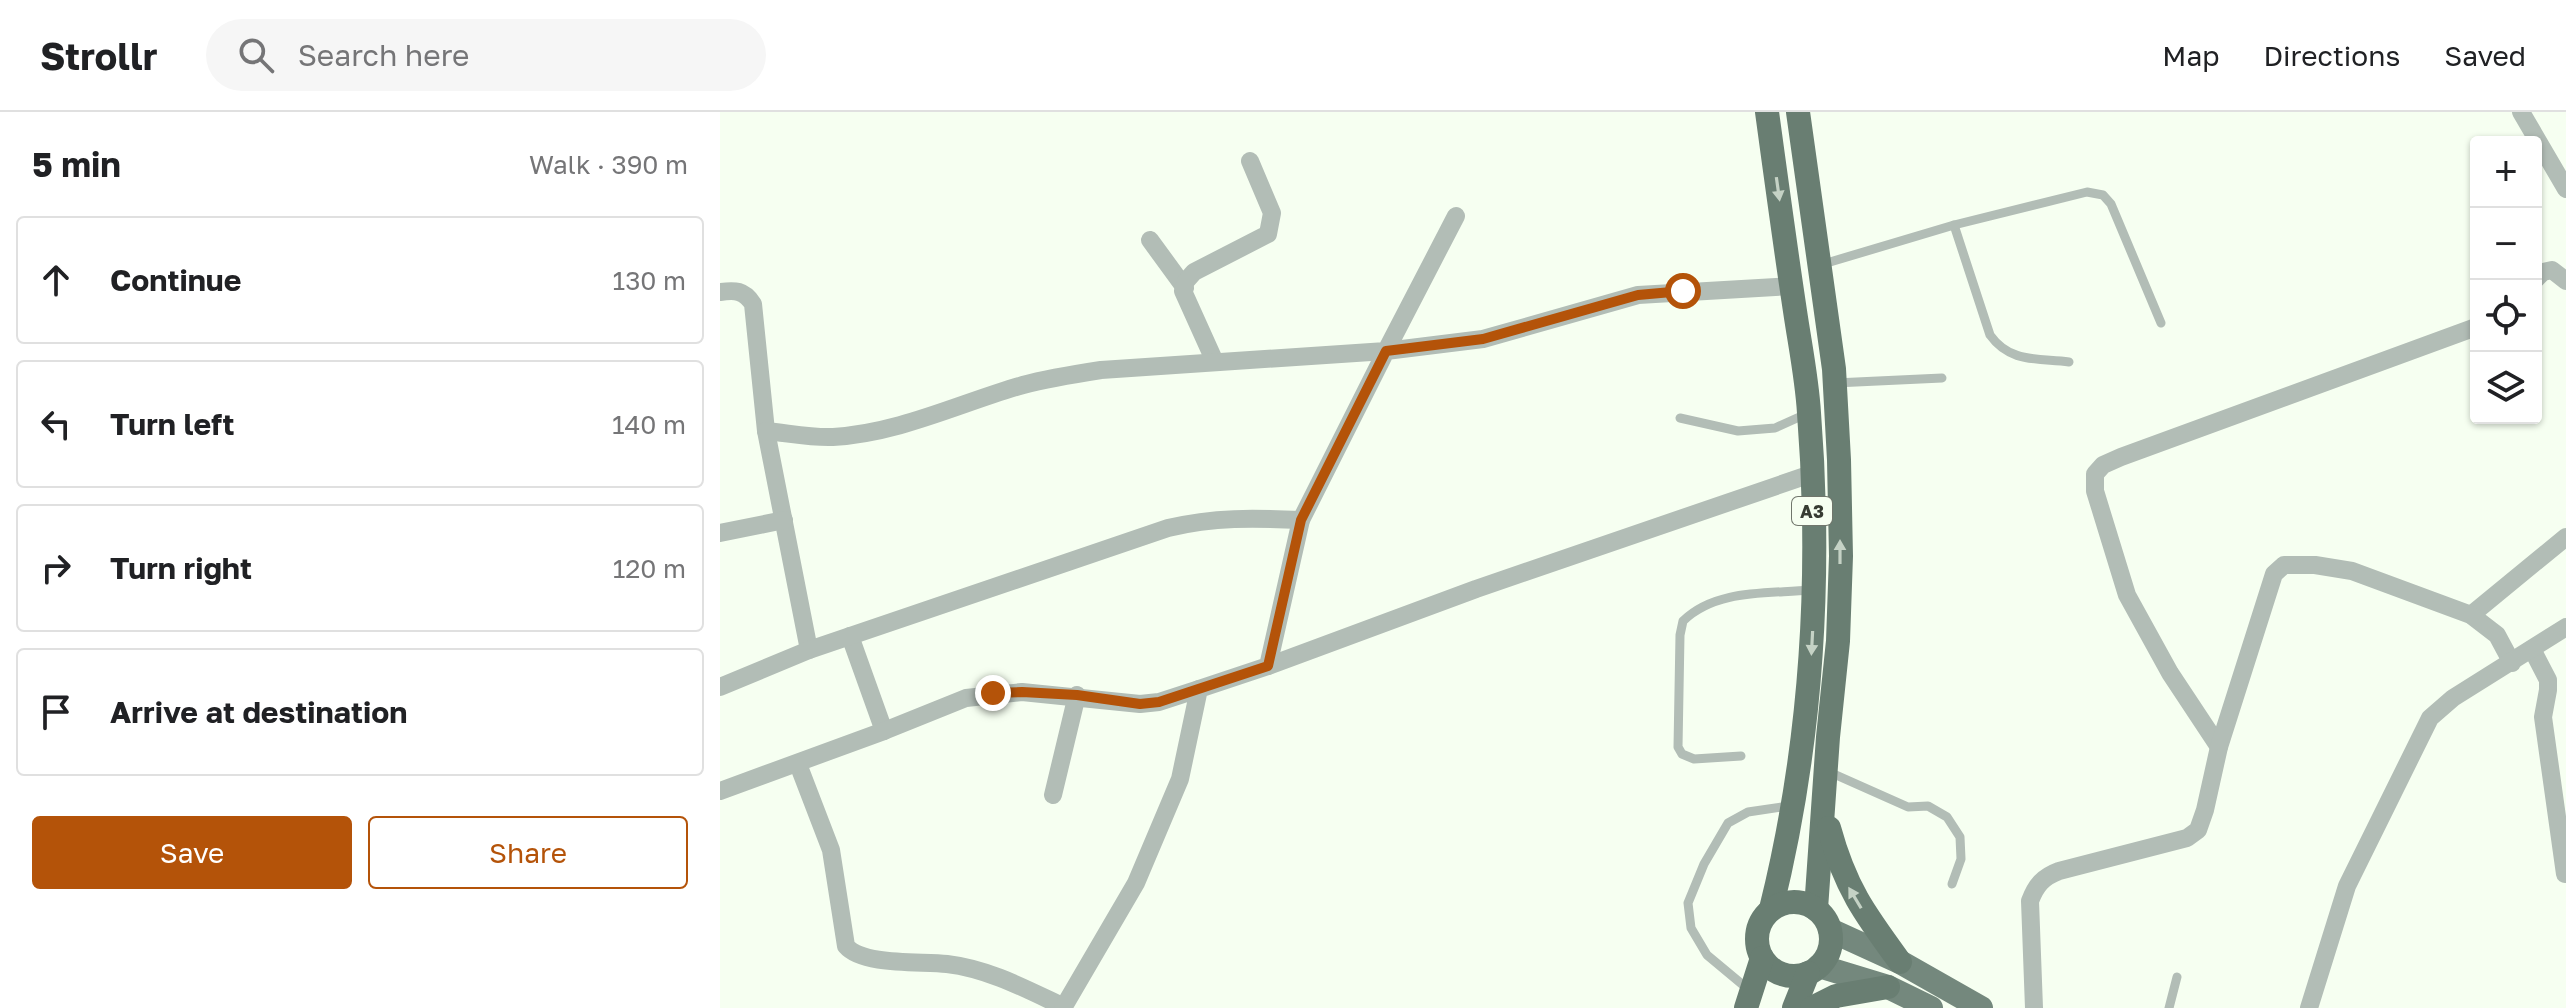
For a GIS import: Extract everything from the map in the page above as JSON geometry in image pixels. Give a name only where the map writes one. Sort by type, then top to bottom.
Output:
[{"type":"highway","name":"A3","points":[[1767,112],[1809,412],[1813,589],[1812,646],[1792,805],[1771,909]]},
{"type":"highway","name":"A3","points":[[1798,112],[1835,383],[1841,556],[1838,641],[1816,909]]},
{"type":"highway","points":[[1825,811],[1848,886],[1864,914],[1900,962]]},
{"type":"highway","points":[[1794,1008],[1814,970],[1827,956],[1831,943],[1830,930],[1825,918],[1804,903],[1791,901],[1771,909],[1757,930],[1757,946],[1762,958],[1782,974],[1795,976],[1814,970]]},
{"type":"highway","points":[[1749,1000],[1762,958]]},
{"type":"highway","points":[[1812,1008],[1836,996],[1888,987]]},
{"type":"main road","points":[[1830,930],[1900,962],[1981,1008]]},
{"type":"main road","points":[[1814,970],[1888,987],[1931,1008]]},
{"type":"street","points":[[2521,112],[2566,189]]},
{"type":"street","points":[[1215,362],[1183,291],[1194,272],[1268,234],[1272,213],[1250,161]]},
{"type":"street","points":[[1268,666],[1301,520],[1456,216]]},
{"type":"street","points":[[1150,240],[1185,288]]},
{"type":"street","points":[[2551,277],[2566,256]]},
{"type":"street","points":[[766,431],[833,437],[914,422],[1020,386],[1061,376],[1101,370],[1386,351],[1483,339],[1638,295],[1791,286]]},
{"type":"street","points":[[720,292],[736,290],[747,295],[753,304],[766,431],[809,650]]},
{"type":"street","points":[[2219,747],[2170,673],[2127,595],[2095,491],[2095,474],[2103,465],[2121,457],[2470,329]]},
{"type":"street","points":[[720,791],[966,698],[1022,692],[1077,695],[1140,704],[1159,702],[1811,474]]},
{"type":"street","points":[[720,687],[809,650],[1168,528],[1234,517],[1301,520]]},
{"type":"street","points":[[720,533],[784,520]]},
{"type":"street","points":[[2471,615],[2566,537]]},
{"type":"street","points":[[2034,1008],[2030,901],[2035,887],[2046,875],[2187,838],[2198,830],[2219,747],[2274,574],[2284,565],[2315,565],[2352,571],[2471,615],[2497,635],[2512,663]]},
{"type":"street","points":[[2309,1008],[2347,886],[2430,718],[2453,698],[2566,627]]},
{"type":"street","points":[[850,636],[884,731]]},
{"type":"street","points":[[2532,649],[2548,680],[2543,717],[2565,874]]},
{"type":"street","points":[[798,764],[831,850],[846,946],[853,954],[981,970],[1063,1007],[1142,870],[1180,779],[1199,689]]},
{"type":"street","points":[[1053,795],[1077,695]]},
{"type":"lane","points":[[1820,265],[1954,225],[2087,192],[2103,195],[2111,204],[2161,323]]},
{"type":"lane","points":[[1954,225],[1990,335],[1998,347],[2010,355],[2069,362]]},
{"type":"lane","points":[[1835,383],[1942,378]]},
{"type":"lane","points":[[1680,418],[1738,431],[1775,428],[1809,412]]},
{"type":"lane","points":[[1741,756],[1694,759],[1682,754],[1678,747],[1680,635],[1683,621],[1693,611],[1722,598],[1813,589]]},
{"type":"lane","points":[[1827,771],[1908,807],[1928,806],[1947,817],[1960,837],[1961,859],[1952,884]]},
{"type":"lane","points":[[1749,1000],[1707,955],[1691,928],[1688,903],[1704,864],[1728,823],[1748,812],[1792,805]]},
{"type":"lane","points":[[2169,1008],[2177,977]]},
{"type":"route","points":[[993,693],[1077,695],[1140,704],[1159,702],[1268,666],[1301,520],[1386,351],[1483,339],[1638,295],[1683,291]]}]
